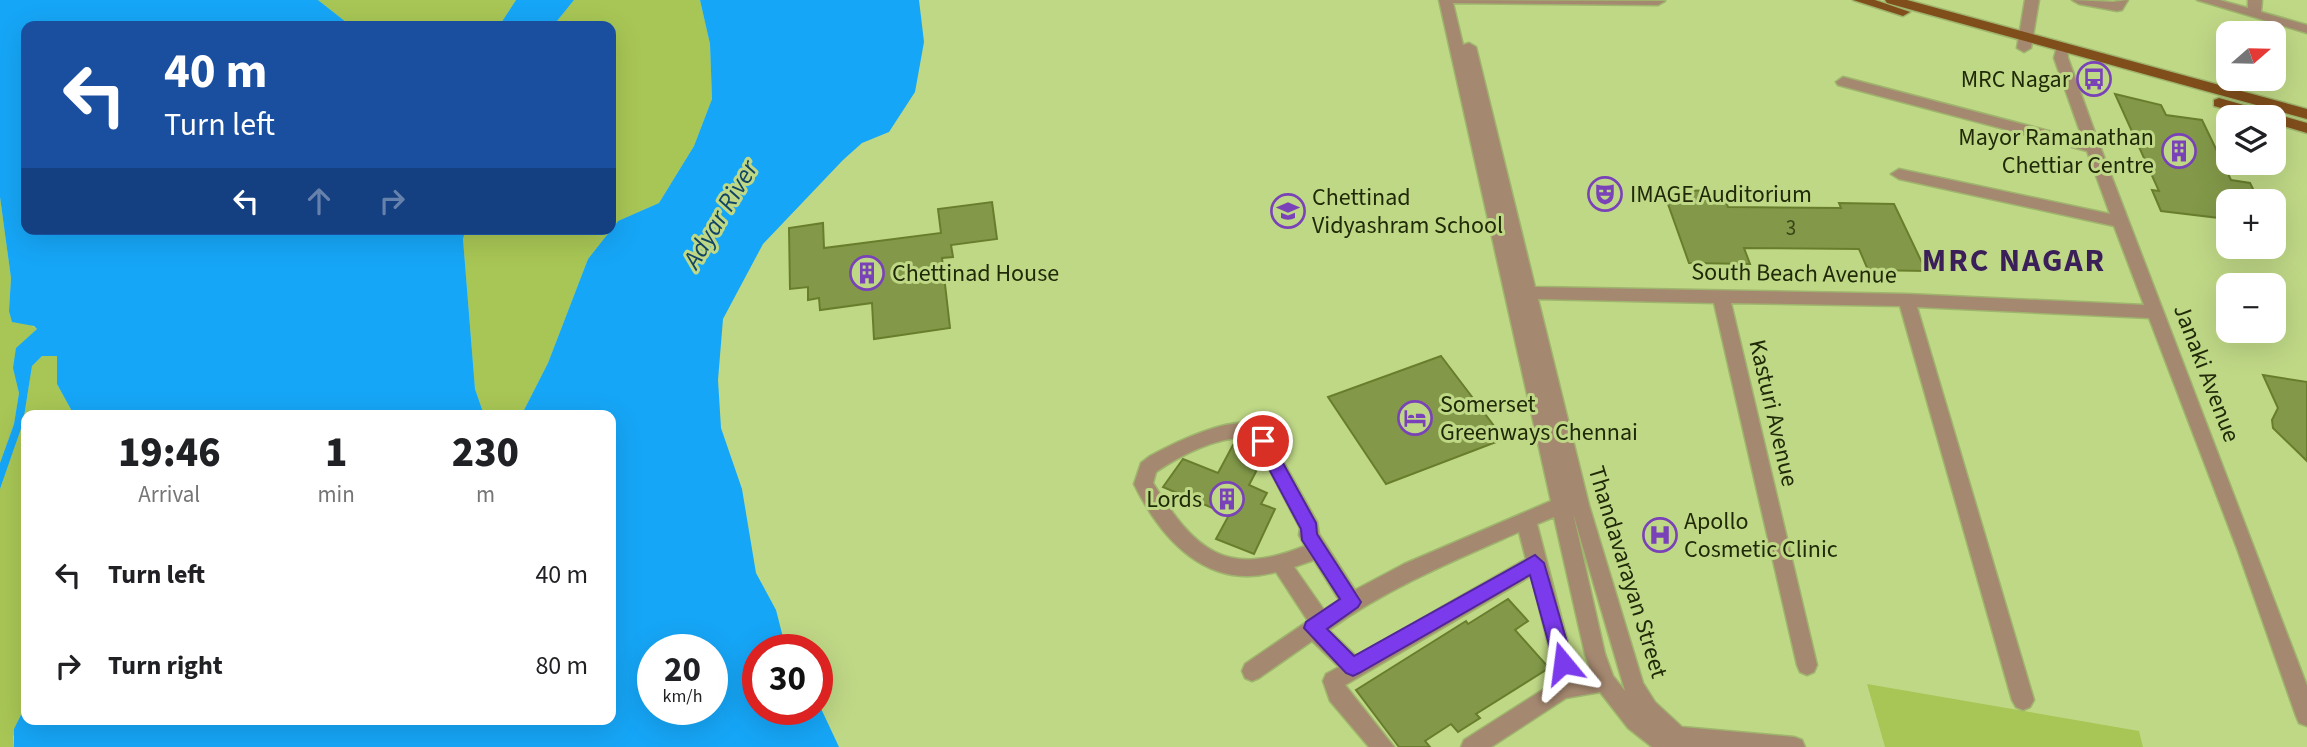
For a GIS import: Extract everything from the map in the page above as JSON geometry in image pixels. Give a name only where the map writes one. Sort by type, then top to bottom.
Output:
[{"type":"main road","points":[[1860,0],[2024,43],[2229,105]]},
{"type":"main road","points":[[1892,0],[2024,43]]},
{"type":"main road","points":[[2062,54],[2307,114]]},
{"type":"main road","points":[[2286,122],[2307,128]]},
{"type":"street","name":"Thandavarayan Street","points":[[1446,0],[1476,102]]},
{"type":"street","name":"Thandavarayan Street","points":[[1458,0],[1476,102],[1521,296],[1633,687],[1648,709],[1677,737]]},
{"type":"street","points":[[1458,0],[1658,1]]},
{"type":"street","points":[[2024,43],[2032,0]]},
{"type":"street","points":[[2080,0],[2111,8],[2117,7],[2121,0]]},
{"type":"street","points":[[2204,0],[2254,7],[2307,29]]},
{"type":"street","name":"Janaki Avenue","points":[[2062,54],[2092,148],[2157,312],[2305,706]]},
{"type":"street","points":[[1843,82],[2092,148]]},
{"type":"street","points":[[1899,174],[2122,222]]},
{"type":"street","name":"South Beach Avenue","points":[[1521,296],[1721,295],[1907,300],[2157,312]]},
{"type":"street","name":"Kasturi Avenue","points":[[1721,295],[1807,665]]},
{"type":"street","name":"Thandavarayan Street","points":[[1521,296],[1559,506],[1595,654],[1605,682],[1636,721],[1658,738],[1677,737]]},
{"type":"street","points":[[1907,300],[2024,700]]},
{"type":"street","points":[[1318,549],[1282,565],[1224,567],[1200,554],[1157,508],[1143,484],[1148,468],[1173,452],[1240,430],[1254,431],[1263,441],[1310,528],[1308,535],[1318,549],[1352,602]]},
{"type":"street","points":[[1252,671],[1352,602],[1410,570],[1559,506],[1580,505]]},
{"type":"street","points":[[1526,520],[1563,663],[1562,689]]},
{"type":"street","points":[[1384,747],[1332,686],[1333,681],[1535,563]]},
{"type":"street","points":[[1282,565],[1317,625],[1353,667]]},
{"type":"street","points":[[1472,747],[1562,689],[1605,682]]},
{"type":"street","points":[[1677,737],[1794,747]]},
{"type":"green space","points":[[318,0],[516,0],[502,21],[345,21]]},
{"type":"green space","points":[[574,0],[700,0],[710,44],[712,99],[694,146],[659,203],[616,224],[616,21],[557,21]]},
{"type":"green space","points":[[0,197],[11,278],[9,311],[37,329],[23,342],[16,373],[19,393],[14,424],[0,463]]},
{"type":"green space","points":[[464,235],[607,235],[588,259],[548,363],[524,410],[482,410],[475,389]]},
{"type":"green space","points":[[42,356],[57,356],[57,384],[71,410],[25,410],[32,366]]},
{"type":"green space","points":[[21,429],[21,717],[13,737],[14,747],[0,747],[0,489]]},
{"type":"green space","points":[[1867,684],[2139,731],[2143,747],[1885,747]]},
{"type":"water","points":[[0,0],[318,0],[345,21],[21,21],[21,235],[464,235],[475,389],[482,410],[71,410],[57,384],[57,356],[42,356],[32,366],[25,410],[21,410],[21,429],[0,489],[0,463],[14,424],[19,393],[13,368],[16,348],[37,329],[12,322],[9,311],[11,278],[0,197]]},
{"type":"water","points":[[516,0],[574,0],[557,21],[502,21]]},
{"type":"water","name":"Adyar River","points":[[700,0],[919,0],[924,42],[915,92],[889,132],[862,143],[763,244],[723,319],[718,380],[721,428],[742,489],[756,573],[776,610],[782,634],[742,634],[742,725],[829,725],[839,747],[14,747],[14,729],[21,715],[21,725],[616,725],[616,410],[524,410],[548,363],[588,259],[607,235],[616,235],[618,221],[659,203],[694,146],[712,99],[710,44]]},
{"type":"building","name":"Mayor Ramanathan Chettiar Centre","points":[[2115,94],[2161,105],[2166,115],[2202,120],[2216,149],[2216,175],[2229,175],[2231,180],[2250,183],[2253,189],[2216,189],[2216,218],[2161,211],[2152,190],[2159,191]]},
{"type":"building","points":[[1663,190],[1721,191],[1728,207],[1841,208],[1839,203],[1894,204],[1926,271],[1868,270],[1859,249],[1744,248],[1750,264],[1689,263]]},
{"type":"building","name":"Chettinad House","points":[[992,202],[997,239],[951,245],[953,257],[942,258],[950,328],[874,339],[872,303],[820,310],[819,298],[808,300],[808,287],[790,289],[789,228],[823,223],[824,248],[941,233],[938,209]]},
{"type":"building","name":"Somerset Greenways Chennai","points":[[1441,356],[1504,439],[1386,484],[1328,397]]},
{"type":"building","points":[[2263,375],[2307,382],[2307,461],[2273,428],[2272,420],[2278,408]]},
{"type":"building","name":"Lords","points":[[1233,445],[1259,455],[1262,460],[1249,485],[1267,493],[1261,504],[1275,509],[1254,554],[1216,539],[1229,515],[1163,487],[1183,459],[1218,473]]},
{"type":"building","points":[[1508,599],[1528,621],[1515,630],[1549,668],[1476,714],[1480,718],[1458,732],[1451,724],[1425,741],[1430,747],[1399,747],[1356,690],[1466,621],[1468,624]]},
{"type":"place","name":"MRC Nagar","points":[[2094,79]]},
{"type":"place","name":"Mayor Ramanathan Chettiar Centre","points":[[2179,151]]},
{"type":"place","name":"IMAGE Auditorium","points":[[1605,194]]},
{"type":"place","name":"Chettinad Vidyashram School","points":[[1288,211]]},
{"type":"place","name":"Chettinad House","points":[[867,273]]},
{"type":"place","name":"Somerset Greenways Chennai","points":[[1415,418]]},
{"type":"place","name":"Lords","points":[[1227,499]]},
{"type":"place","name":"Apollo Cosmetic Clinic","points":[[1660,535]]},
{"type":"district","name":"MRC NAGAR","points":[[2014,260]]},
{"type":"route","points":[[1263,441],[1310,528],[1308,535],[1352,602],[1313,628],[1353,667],[1535,563],[1563,663]]}]
